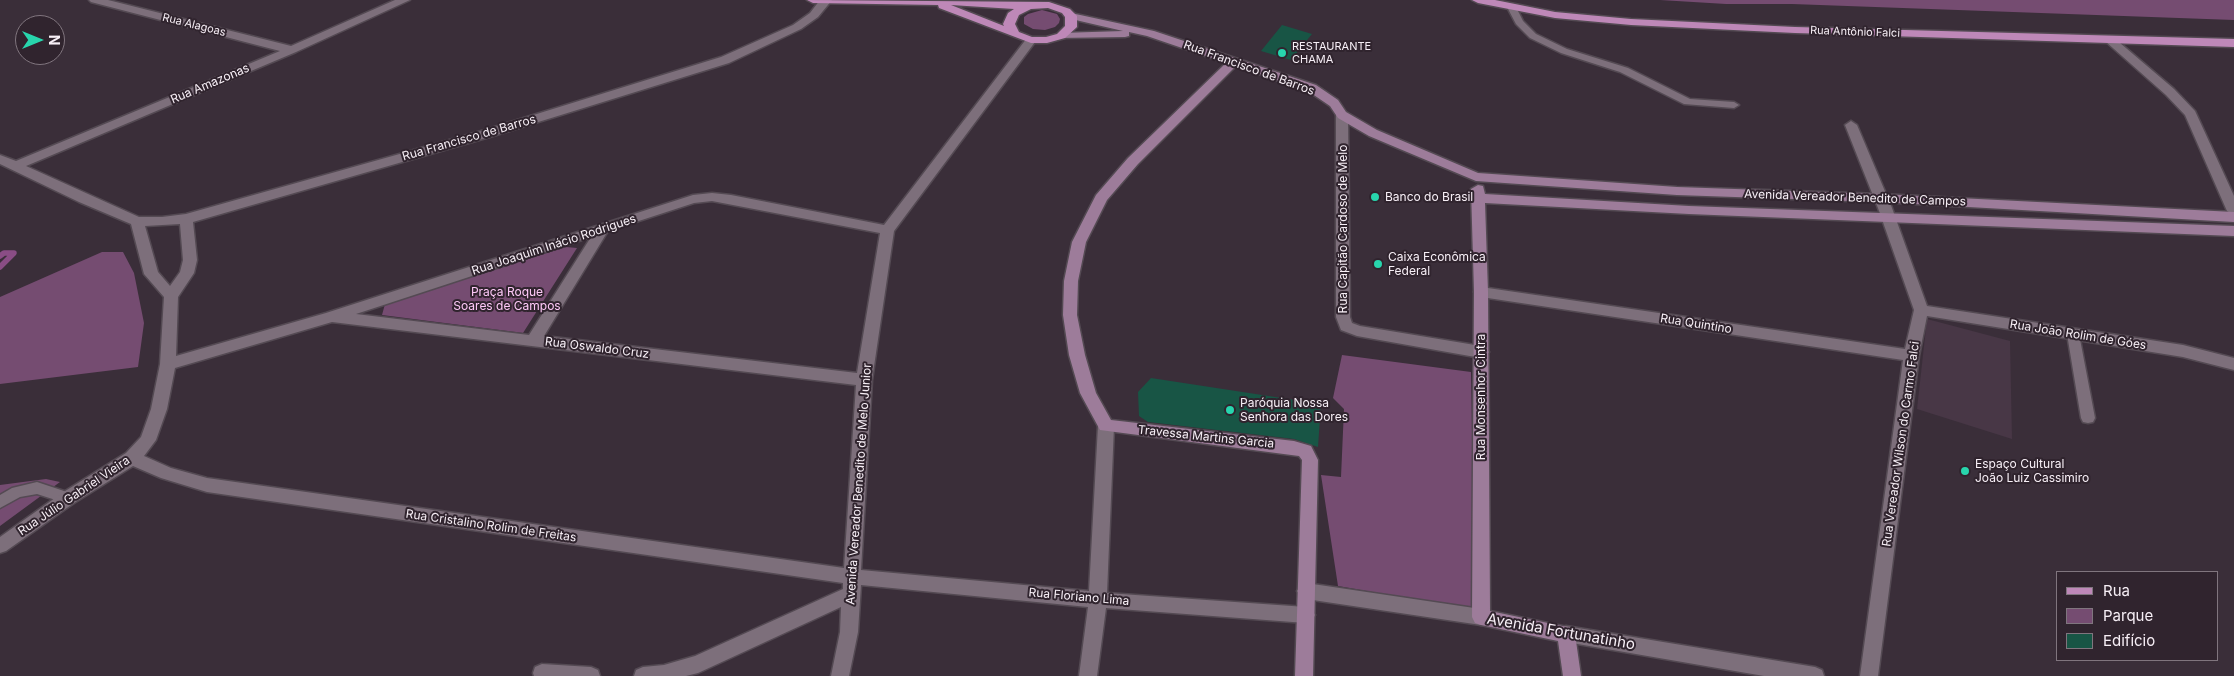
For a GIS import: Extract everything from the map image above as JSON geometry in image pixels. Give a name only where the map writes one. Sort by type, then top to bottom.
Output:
[{"type":"main road","points":[[813,0],[827,0],[933,2],[1036,4],[1048,5],[1067,9],[1071,26],[1061,36],[1047,40],[1031,40],[933,2]]},
{"type":"main road","name":"Rua Antônio Falci","points":[[1478,0],[1555,15],[1631,22],[1805,30],[2234,43]]},
{"type":"main road","points":[[1015,34],[1009,24],[1014,13],[1036,4]]},
{"type":"main road","name":"Rua Francisco de Barros","points":[[1067,9],[1150,34],[1312,88],[1334,103],[1342,115],[1381,136],[1476,177]]},
{"type":"main road","name":"Rua Francisco de Barros","points":[[1061,36],[1150,34]]},
{"type":"main road","points":[[1106,426],[1088,393],[1077,355],[1070,315],[1072,282],[1078,242],[1101,198],[1132,161],[1233,62]]},
{"type":"main road","name":"Avenida Vereador Benedito de Campos","points":[[1476,177],[1677,191],[1880,198],[2234,217]]},
{"type":"main road","name":"Rua Monsenhor Cintra","points":[[1476,177],[1479,198],[1481,292],[1481,617]]},
{"type":"main road","points":[[1677,191],[1689,210]]},
{"type":"main road","name":"Avenida Vereador Benedito de Campos","points":[[1479,198],[1689,210],[2234,231]]},
{"type":"main road","name":"Travessa Martins Garcia","points":[[1106,426],[1294,447],[1305,451],[1310,460],[1306,591]]},
{"type":"main road","points":[[1304,676],[1306,591]]},
{"type":"main road","name":"Avenida Fortunatinho","points":[[1481,617],[1566,634]]},
{"type":"main road","points":[[1566,634],[1572,676]]},
{"type":"street","name":"Rua Alagoas","points":[[95,0],[292,50]]},
{"type":"street","name":"Rua Amazonas","points":[[16,166],[292,50],[404,0]]},
{"type":"street","name":"Rua Francisco de Barros","points":[[0,159],[84,199],[137,221],[162,222],[186,219],[489,133],[725,60],[797,27],[814,15],[827,0]]},
{"type":"street","points":[[2109,39],[2183,104],[2191,114],[2234,211]]},
{"type":"street","name":"Avenida Vereador Benedito de Melo Junior","points":[[840,676],[849,632],[864,380],[888,230],[1031,40]]},
{"type":"street","name":"Rua Capitão Cardoso de Melo","points":[[1342,115],[1343,317],[1346,326],[1357,331],[1481,352]]},
{"type":"street","points":[[1851,125],[1888,217],[1921,310]]},
{"type":"street","name":"Rua Joaquim Inácio Rodrigues","points":[[168,364],[330,316],[602,230],[693,199],[712,197],[888,230]]},
{"type":"street","points":[[137,221],[151,274],[171,296],[187,273],[190,260],[186,219]]},
{"type":"street","points":[[533,341],[602,230]]},
{"type":"street","name":"Rua Quintino","points":[[1481,292],[1911,356]]},
{"type":"street","name":"Rua Júlio Gabriel Vieira","points":[[0,546],[68,498],[132,458],[148,440],[159,409],[168,364],[171,296]]},
{"type":"street","name":"Rua João Rolim de Góes","points":[[1921,310],[2183,351],[2234,364]]},
{"type":"street","name":"Rua Vereador Wilson do Carmo Falci","points":[[1869,676],[1911,356],[1921,310]]},
{"type":"street","name":"Rua Oswaldo Cruz","points":[[330,316],[864,380]]},
{"type":"street","points":[[1088,676],[1098,600],[1106,426]]},
{"type":"street","name":"Rua Cristalino Rolim de Freitas","points":[[132,458],[167,473],[207,485],[852,585]]},
{"type":"street","points":[[643,676],[664,674],[698,664],[852,585]]},
{"type":"street","name":"Rua Floriano Lima","points":[[852,585],[1098,600],[1306,616]]},
{"type":"street","name":"Avenida Fortunatinho","points":[[1306,591],[1481,617]]},
{"type":"street","name":"Avenida Fortunatinho","points":[[1566,634],[1815,676]]},
{"type":"street","points":[[542,673],[591,676]]},
{"type":"lane","points":[[1512,7],[1519,22],[1533,36],[1564,50],[1624,70],[1688,102],[1734,105]]},
{"type":"lane","points":[[2073,334],[2088,418]]},
{"type":"lane","points":[[0,502],[17,492],[37,488],[68,498]]},
{"type":"shaded area","points":[[1927,319],[2010,341],[2012,439],[1917,409]]},
{"type":"green space","points":[[1660,0],[2234,0],[2234,20],[1792,4],[1726,4]]},
{"type":"green space","points":[[1042,10],[1057,14],[1060,19],[1059,23],[1055,27],[1045,30],[1033,29],[1024,24],[1024,17]]},
{"type":"green space","name":"Praça Roque Soares de Campos","points":[[566,247],[577,248],[523,333],[382,315],[385,304]]},
{"type":"green space","points":[[102,252],[123,252],[134,273],[144,323],[138,367],[0,384],[0,297]]},
{"type":"green space","points":[[1342,355],[1471,372],[1475,610],[1338,586],[1321,475],[1341,477],[1344,409],[1333,398]]},
{"type":"green space","points":[[46,479],[60,482],[0,526],[0,485]]},
{"type":"building","points":[[1282,25],[1312,34],[1291,60],[1261,51]]},
{"type":"building","name":"Paróquia Nossa Senhora das Dores","points":[[1151,378],[1321,404],[1318,447],[1294,439],[1148,422],[1139,416],[1138,392]]},
{"type":"waterway","points":[[0,256],[4,253],[14,253],[0,267]]},
{"type":"place","name":"RESTAURANTE CHAMA","points":[[1282,53]]},
{"type":"place","name":"Banco do Brasil","points":[[1375,197]]},
{"type":"place","name":"Caixa Econômica Federal","points":[[1378,264]]},
{"type":"place","name":"Paróquia Nossa Senhora das Dores","points":[[1230,410]]},
{"type":"place","name":"Espaço Cultural João Luiz Cassimiro","points":[[1965,471]]}]
